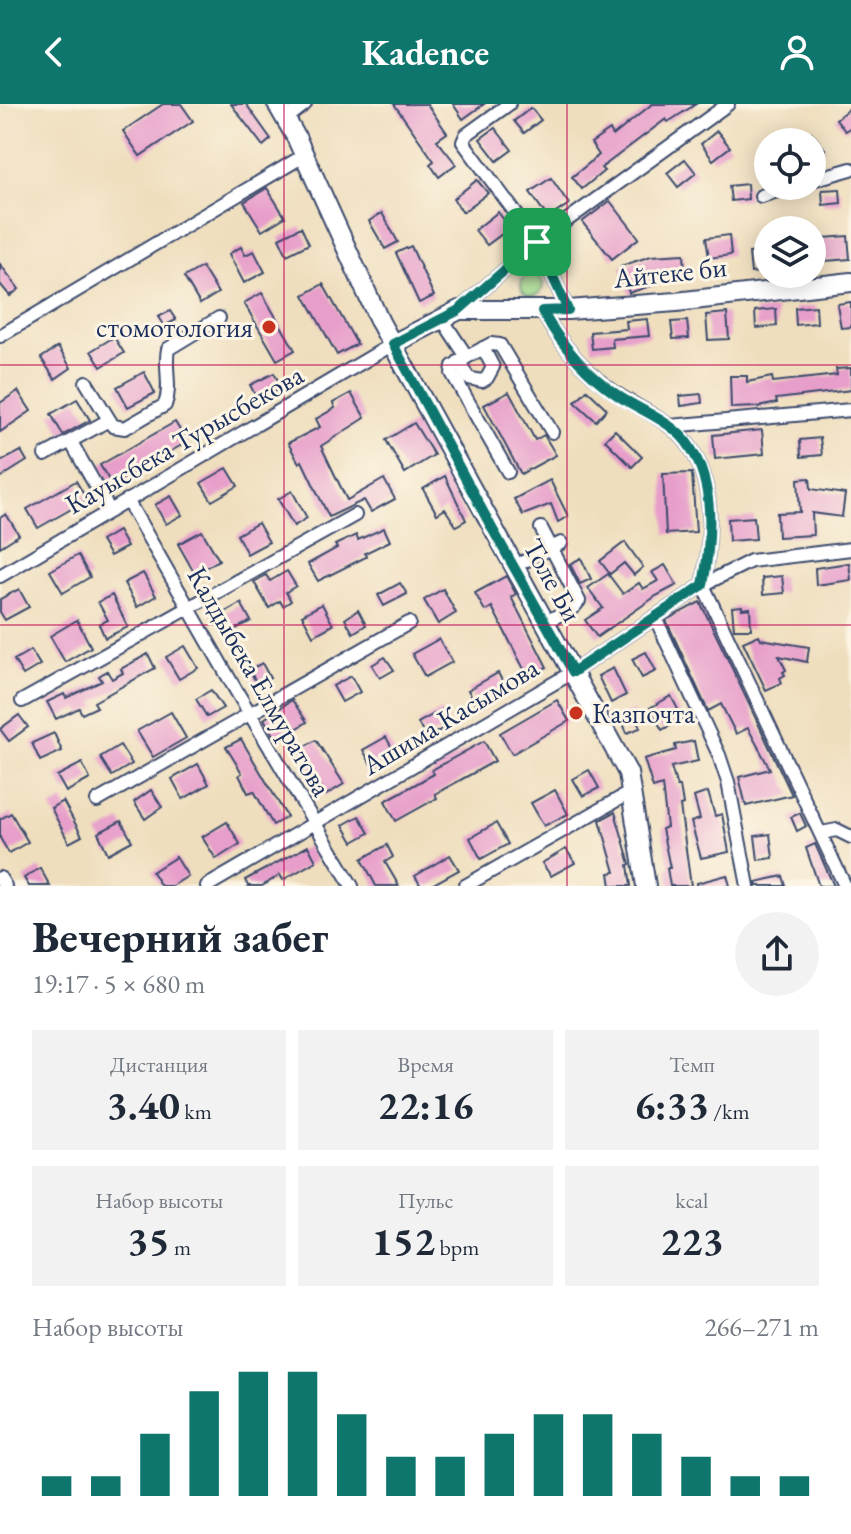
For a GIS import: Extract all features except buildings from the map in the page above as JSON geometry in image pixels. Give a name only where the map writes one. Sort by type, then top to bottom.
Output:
[{"type":"street","points":[[282,111],[305,104]]},
{"type":"street","points":[[509,104],[466,135],[463,142],[537,242],[568,310]]},
{"type":"street","points":[[395,350],[459,310],[537,242],[728,104]]},
{"type":"street","name":"Толе Би","points":[[282,111],[395,350],[628,773],[646,886]]},
{"type":"street","points":[[0,336],[305,155]]},
{"type":"street","points":[[826,176],[851,169]]},
{"type":"street","name":"Айтеке би","points":[[459,310],[568,310],[676,302],[851,282]]},
{"type":"street","points":[[542,311],[559,342],[597,380],[670,426],[690,446],[708,489],[703,585],[845,886]]},
{"type":"street","points":[[86,382],[109,420],[119,429],[125,428],[165,405],[168,349],[219,318]]},
{"type":"street","points":[[442,319],[463,359],[468,378],[482,381],[493,367],[483,348]]},
{"type":"street","points":[[508,472],[452,373],[453,366],[483,348],[500,345],[552,432]]},
{"type":"street","name":"Кауысбека Турысбекова","points":[[0,576],[127,500],[395,350]]},
{"type":"street","points":[[670,426],[851,410]]},
{"type":"street","points":[[45,455],[109,420]]},
{"type":"street","points":[[71,442],[110,511]]},
{"type":"street","name":"Калдыбека Елмуратова","points":[[127,500],[352,886]]},
{"type":"street","points":[[22,701],[355,515]]},
{"type":"street","points":[[541,528],[557,546],[579,601],[574,607],[544,623]]},
{"type":"street","points":[[513,567],[557,546]]},
{"type":"street","name":"Ашима Касымова","points":[[207,886],[573,672],[703,585],[751,561],[851,549]]},
{"type":"street","points":[[655,617],[719,755],[728,782],[748,886]]},
{"type":"street","points":[[97,801],[409,623]]},
{"type":"street","points":[[465,886],[631,792]]},
{"type":"street","points":[[821,833],[837,830],[851,837]]},
{"type":"street","points":[[0,878],[5,886]]},
{"type":"green space","points":[[532,274],[540,277],[543,285],[540,293],[532,296],[524,293],[521,285],[524,277]]},
{"type":"place","name":"стомотология","points":[[269,327]]},
{"type":"place","name":"Казпочта","points":[[576,713]]},
{"type":"route","points":[[537,242],[568,310],[542,311],[559,342],[597,380],[670,426],[690,446],[708,489],[703,585],[573,672],[393,344],[459,310],[537,242]]}]
